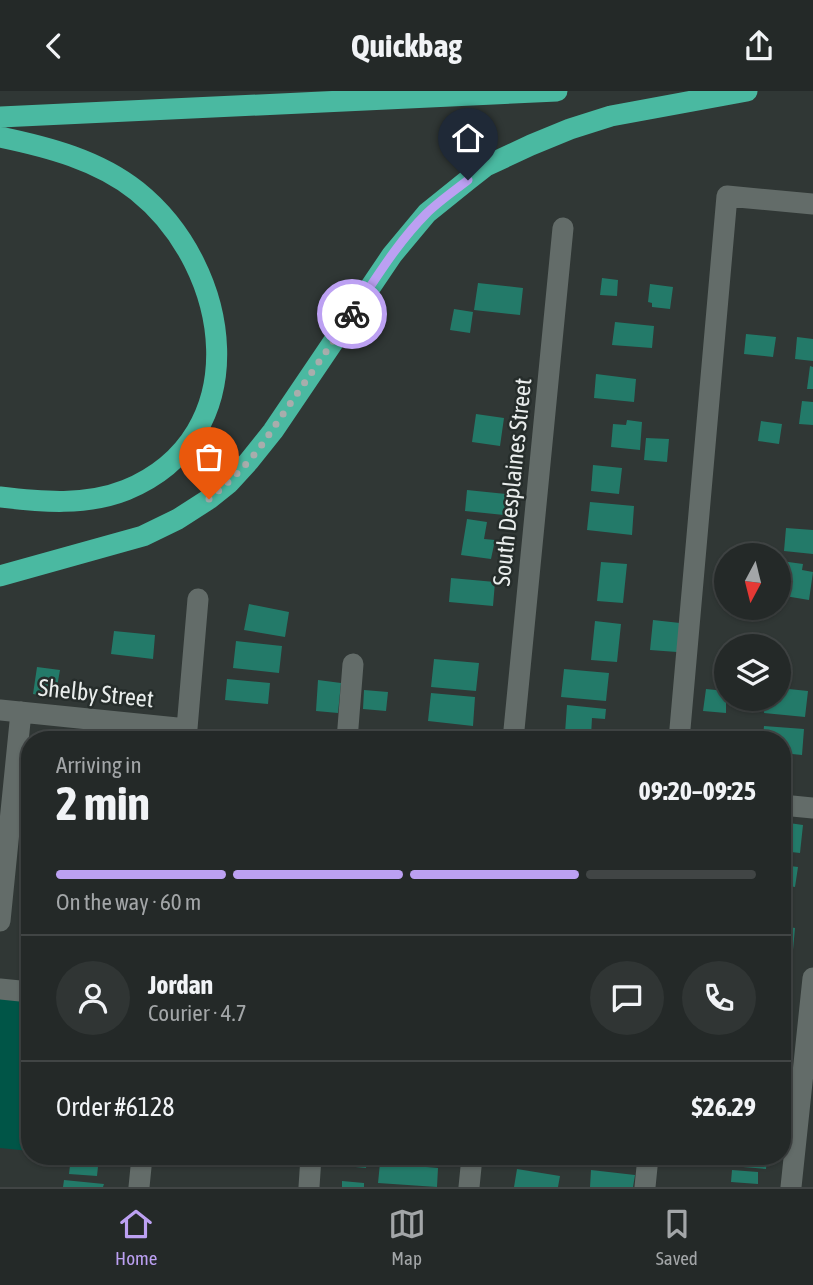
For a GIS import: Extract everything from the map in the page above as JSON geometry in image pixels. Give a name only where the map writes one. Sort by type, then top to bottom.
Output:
[{"type":"highway","points":[[0,117],[557,91]]},
{"type":"highway","points":[[0,576],[142,536],[178,519],[209,499],[249,461],[273,431],[411,231],[427,213],[486,166],[570,129],[611,116],[747,91]]},
{"type":"highway","points":[[0,137],[36,144],[91,164],[115,176],[156,207],[186,246],[198,269],[206,291],[217,343],[217,369],[208,411],[195,435],[166,468],[126,490],[78,502],[0,497]]},
{"type":"street","points":[[680,731],[727,196],[813,204]]},
{"type":"street","name":"South Desplaines Street","points":[[514,731],[563,228]]},
{"type":"street","points":[[187,731],[198,599]]},
{"type":"street","points":[[348,731],[353,664]]},
{"type":"street","points":[[0,921],[11,711]]},
{"type":"street","name":"Shelby Street","points":[[11,711],[164,731]]},
{"type":"street","points":[[791,806],[813,808]]},
{"type":"street","points":[[791,1187],[813,978]]},
{"type":"street","points":[[0,989],[21,991]]},
{"type":"street","points":[[791,1070],[804,1071]]},
{"type":"street","points":[[139,1187],[141,1165]]},
{"type":"street","points":[[309,1187],[311,1165]]},
{"type":"street","points":[[469,1187],[471,1165]]},
{"type":"street","points":[[645,1187],[647,1165]]},
{"type":"green space","points":[[0,992],[21,994],[21,1150],[0,1148]]},
{"type":"building","points":[[602,278],[618,280],[617,296],[600,295]]},
{"type":"building","points":[[478,283],[523,288],[520,315],[474,310]]},
{"type":"building","points":[[650,284],[673,287],[670,309],[652,307],[652,303],[648,302]]},
{"type":"building","points":[[454,309],[473,312],[470,333],[450,330]]},
{"type":"building","points":[[615,322],[654,326],[652,348],[612,345]]},
{"type":"building","points":[[746,334],[776,337],[773,357],[744,354]]},
{"type":"building","points":[[797,337],[813,339],[813,361],[795,359]]},
{"type":"building","points":[[810,366],[813,367],[813,389],[807,389]]},
{"type":"building","points":[[596,374],[636,379],[634,402],[594,398]]},
{"type":"building","points":[[802,401],[813,402],[813,425],[799,424]]},
{"type":"building","points":[[476,414],[504,418],[500,446],[472,442]]},
{"type":"building","points":[[627,420],[642,422],[640,450],[611,447],[613,424],[626,425]]},
{"type":"building","points":[[761,421],[782,424],[779,444],[758,441]]},
{"type":"building","points":[[646,438],[669,439],[667,462],[644,460]]},
{"type":"building","points":[[593,465],[622,468],[619,494],[591,491]]},
{"type":"building","points":[[467,490],[506,494],[504,515],[465,511]]},
{"type":"building","points":[[590,502],[634,506],[632,535],[587,530]]},
{"type":"building","points":[[467,519],[487,522],[484,539],[495,540],[491,559],[461,555]]},
{"type":"building","points":[[786,528],[813,530],[813,554],[791,552],[791,543],[785,543]]},
{"type":"building","points":[[601,562],[627,564],[623,603],[597,601]]},
{"type":"building","points":[[791,562],[803,564],[802,570],[813,572],[809,600],[791,597]]},
{"type":"building","points":[[451,578],[495,582],[493,606],[449,602]]},
{"type":"building","points":[[249,604],[289,612],[285,637],[244,630]]},
{"type":"building","points":[[653,620],[680,623],[677,652],[650,650]]},
{"type":"building","points":[[595,621],[621,624],[617,662],[591,660]]},
{"type":"building","points":[[114,631],[155,635],[153,659],[111,654]]},
{"type":"building","points":[[236,641],[282,646],[279,673],[233,668]]},
{"type":"building","points":[[434,659],[479,663],[476,691],[431,687]]},
{"type":"building","points":[[37,667],[60,670],[55,698],[33,694]]},
{"type":"building","points":[[564,669],[609,673],[606,701],[561,697]]},
{"type":"building","points":[[227,679],[270,683],[268,704],[225,700]]},
{"type":"building","points":[[318,680],[341,683],[338,713],[316,711]]},
{"type":"building","points":[[706,689],[714,690],[714,711],[726,713],[703,711]]},
{"type":"building","points":[[791,689],[808,691],[805,717],[764,713],[791,711]]},
{"type":"building","points":[[364,690],[388,692],[386,711],[363,709]]},
{"type":"building","points":[[431,693],[475,697],[473,726],[428,721]]},
{"type":"building","points":[[567,705],[606,709],[605,719],[592,718],[591,731],[565,731]]},
{"type":"building","points":[[764,726],[804,729],[802,755],[791,754],[791,731],[764,731]]},
{"type":"building","points":[[791,823],[803,825],[800,853],[791,852]]},
{"type":"building","points":[[791,866],[798,867],[795,887],[791,886]]},
{"type":"building","points":[[791,927],[795,928],[791,950]]},
{"type":"building","points":[[70,1165],[98,1165],[97,1176],[69,1174]]},
{"type":"building","points":[[345,1165],[366,1165],[366,1168]]},
{"type":"building","points":[[380,1165],[438,1168],[437,1187],[378,1183]]},
{"type":"building","points":[[731,1165],[766,1165],[766,1169]]},
{"type":"building","points":[[517,1169],[560,1176],[558,1187],[514,1187]]},
{"type":"building","points":[[591,1170],[635,1175],[633,1187],[590,1187]]},
{"type":"building","points":[[732,1170],[758,1172],[758,1184],[731,1182]]},
{"type":"building","points":[[64,1180],[104,1184],[103,1187],[63,1187]]},
{"type":"building","points":[[342,1181],[364,1183],[364,1187],[342,1187]]},
{"type":"way so far","points":[[209,499],[249,461],[273,431],[352,314]]},
{"type":"route","points":[[352,314],[411,231],[427,213],[468,180]]}]
